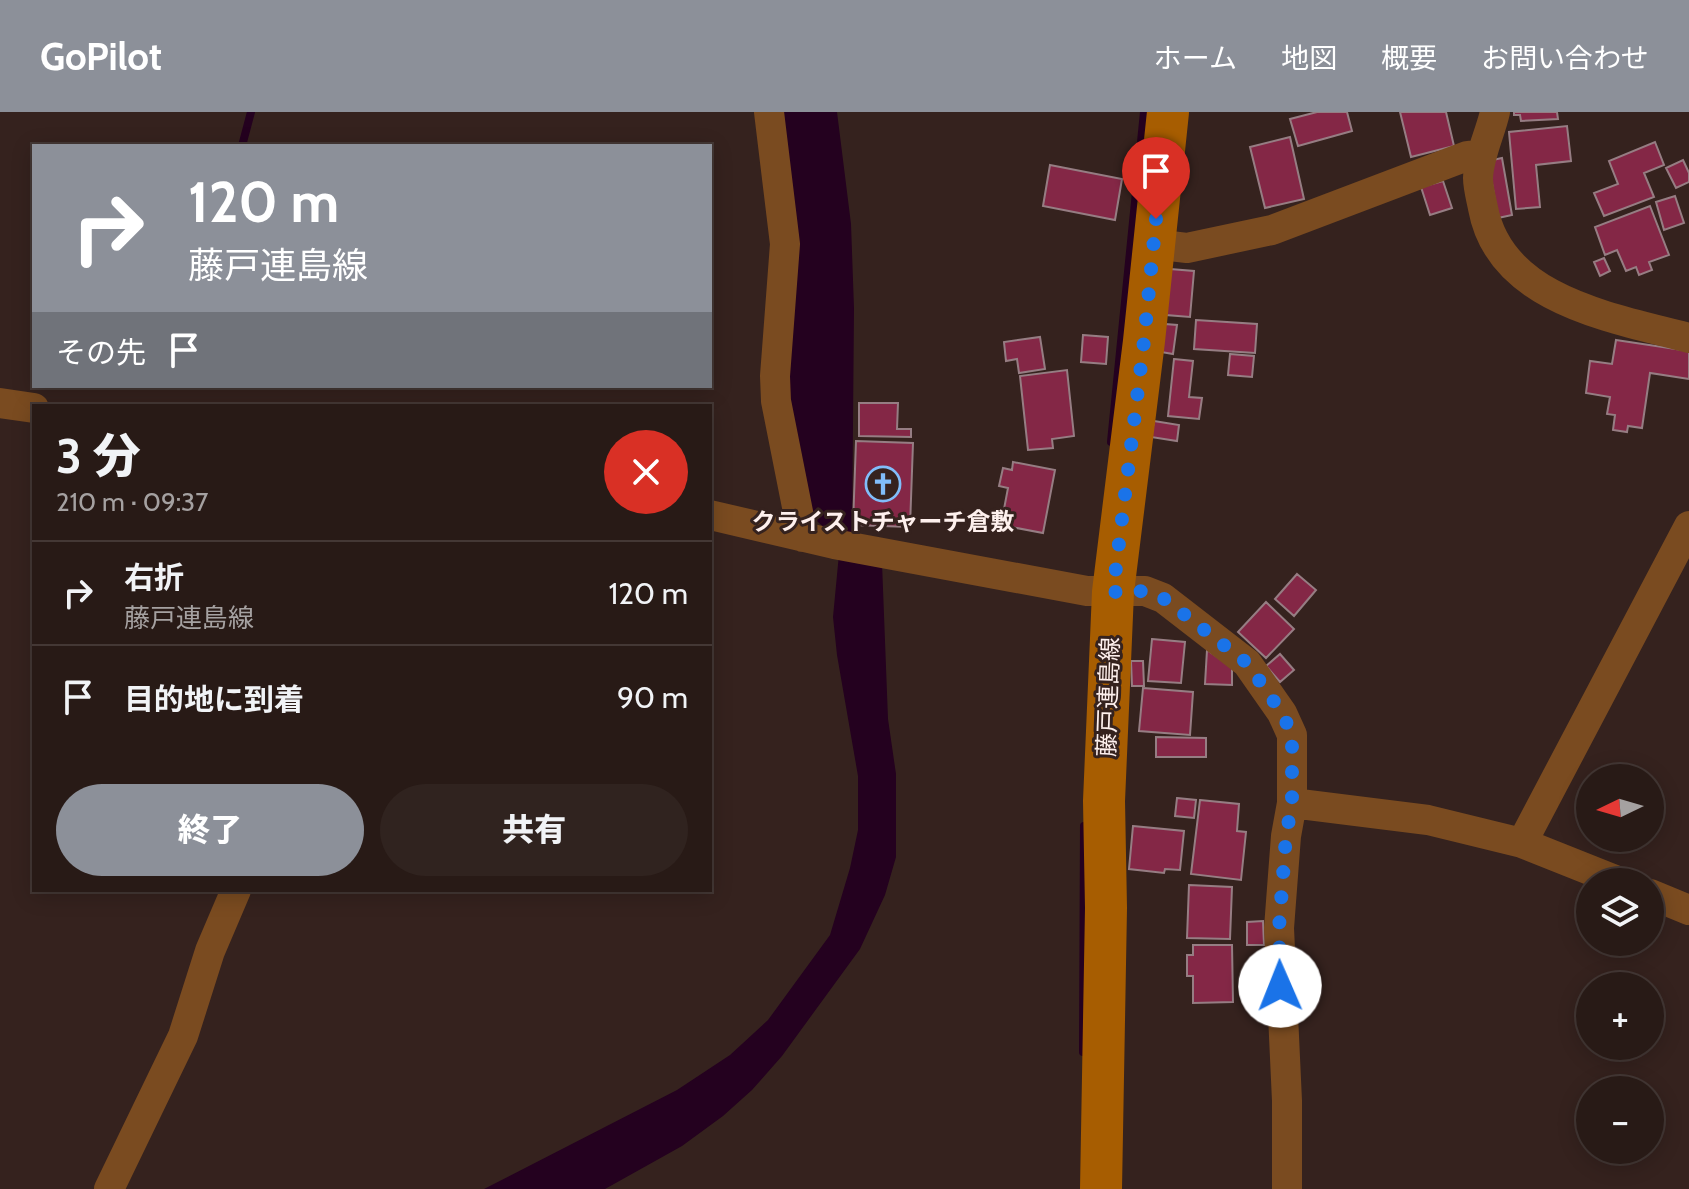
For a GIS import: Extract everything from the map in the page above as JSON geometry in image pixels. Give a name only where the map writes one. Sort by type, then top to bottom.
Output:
[{"type":"main road","name":"藤戸連島線","points":[[1101,1189],[1106,908],[1101,592],[1144,341],[1168,112]]},
{"type":"street","points":[[769,112],[785,244],[775,376],[776,401],[803,537]]},
{"type":"street","points":[[1495,112],[1482,154],[1478,180],[1485,221],[1510,264],[1529,281],[1573,304],[1689,338]]},
{"type":"street","points":[[1153,244],[1187,248],[1272,230],[1467,156],[1482,154]]},
{"type":"street","points":[[0,403],[32,408]]},
{"type":"street","points":[[712,515],[844,546],[1101,592],[1145,591],[1163,598],[1247,663],[1274,699],[1292,735],[1292,803],[1286,836],[1279,928],[1287,1101],[1287,1189]]},
{"type":"street","points":[[1522,843],[1689,526]]},
{"type":"street","points":[[1292,803],[1428,820],[1522,843],[1585,868]]},
{"type":"street","points":[[109,1189],[183,1036],[210,951],[235,892]]},
{"type":"street","points":[[1664,900],[1689,910]]},
{"type":"shaded area","points":[[781,112],[837,112],[851,224],[854,308],[852,537],[830,533],[807,512],[787,414]]},
{"type":"shaded area","points":[[839,554],[882,563],[888,719],[896,774],[896,857],[885,895],[860,949],[782,1056],[752,1090],[682,1146],[605,1189],[484,1189],[677,1090],[730,1055],[768,1020],[830,935],[858,830],[858,776],[833,617]]},
{"type":"building","points":[[1317,112],[1347,112],[1352,131],[1298,146],[1290,119]]},
{"type":"building","points":[[1400,112],[1446,112],[1454,146],[1411,157]]},
{"type":"building","points":[[1514,112],[1557,112],[1558,119],[1521,121],[1520,115],[1514,115]]},
{"type":"building","points":[[1567,126],[1571,161],[1536,165],[1540,207],[1516,209],[1509,132]]},
{"type":"building","points":[[1290,137],[1304,199],[1265,208],[1250,147]]},
{"type":"building","points":[[1655,142],[1664,165],[1644,173],[1654,197],[1604,216],[1594,193],[1618,184],[1609,161]]},
{"type":"building","points":[[1502,158],[1512,215],[1498,218],[1488,161]]},
{"type":"building","points":[[1683,160],[1689,182],[1676,188],[1666,168]]},
{"type":"building","points":[[1050,165],[1122,179],[1115,220],[1043,206]]},
{"type":"building","points":[[1443,181],[1452,208],[1430,215],[1421,187]]},
{"type":"building","points":[[1675,196],[1684,223],[1664,230],[1656,202]]},
{"type":"building","points":[[1650,206],[1669,255],[1649,262],[1652,270],[1639,275],[1636,267],[1626,271],[1617,250],[1605,255],[1595,227]]},
{"type":"building","points":[[1604,258],[1610,271],[1600,276],[1594,262]]},
{"type":"building","points":[[1170,269],[1194,271],[1190,317],[1166,315]]},
{"type":"building","points":[[1196,320],[1257,324],[1255,353],[1194,349]]},
{"type":"building","points":[[1165,324],[1177,325],[1173,354],[1161,352]]},
{"type":"building","points":[[1083,335],[1108,337],[1106,364],[1081,362]]},
{"type":"building","points":[[1040,337],[1045,369],[1019,373],[1017,359],[1006,361],[1004,342]]},
{"type":"building","points":[[1616,340],[1689,351],[1689,379],[1650,373],[1642,428],[1628,426],[1627,432],[1613,430],[1615,415],[1607,414],[1610,397],[1586,393],[1590,361],[1612,364]]},
{"type":"building","points":[[1230,354],[1254,356],[1252,377],[1228,375]]},
{"type":"building","points":[[1174,359],[1193,361],[1189,397],[1202,398],[1199,419],[1168,416]]},
{"type":"building","points":[[1067,370],[1074,436],[1052,439],[1053,448],[1028,450],[1020,376]]},
{"type":"building","points":[[859,403],[898,403],[897,429],[911,429],[911,437],[859,436]]},
{"type":"building","points":[[1154,421],[1179,425],[1177,441],[1151,437]]},
{"type":"building","name":"クライストチャーチ倉敷","points":[[856,441],[913,443],[910,527],[853,525]]},
{"type":"building","points":[[1013,462],[1055,470],[1043,533],[1001,525],[1008,488],[999,486],[1003,468],[1012,470]]},
{"type":"building","points":[[1297,574],[1316,590],[1294,616],[1275,599]]},
{"type":"building","points":[[1266,602],[1294,629],[1266,658],[1238,632]]},
{"type":"building","points":[[1152,639],[1185,642],[1181,683],[1148,681]]},
{"type":"building","points":[[1207,650],[1232,667],[1232,685],[1205,684]]},
{"type":"building","points":[[1280,654],[1294,670],[1280,682],[1266,666]]},
{"type":"building","points":[[1131,661],[1143,661],[1144,686],[1132,686]]},
{"type":"building","points":[[1143,688],[1193,692],[1190,735],[1139,731]]},
{"type":"building","points":[[1156,737],[1206,738],[1206,757],[1156,757]]},
{"type":"building","points":[[1177,798],[1196,800],[1194,818],[1175,816]]},
{"type":"building","points":[[1200,800],[1239,804],[1237,831],[1246,832],[1241,880],[1191,874]]},
{"type":"building","points":[[1133,826],[1184,831],[1180,870],[1165,869],[1164,873],[1129,869]]},
{"type":"building","points":[[1189,885],[1232,887],[1230,939],[1187,938]]},
{"type":"building","points":[[1263,921],[1264,945],[1247,945],[1247,922]]},
{"type":"building","points":[[1193,945],[1232,945],[1233,1002],[1193,1003],[1193,976],[1187,976],[1187,955],[1193,955]]},
{"type":"waterway","points":[[243,144],[251,112]]},
{"type":"waterway","points":[[1111,442],[1144,112]]},
{"type":"waterway","points":[[1083,1052],[1084,826]]},
{"type":"place","name":"クライストチャーチ倉敷","points":[[883,484]]},
{"type":"route","points":[[1156,219],[1113,592],[1145,591],[1163,598],[1247,663],[1282,713],[1292,735],[1292,803],[1286,836],[1279,928],[1280,986]]}]
